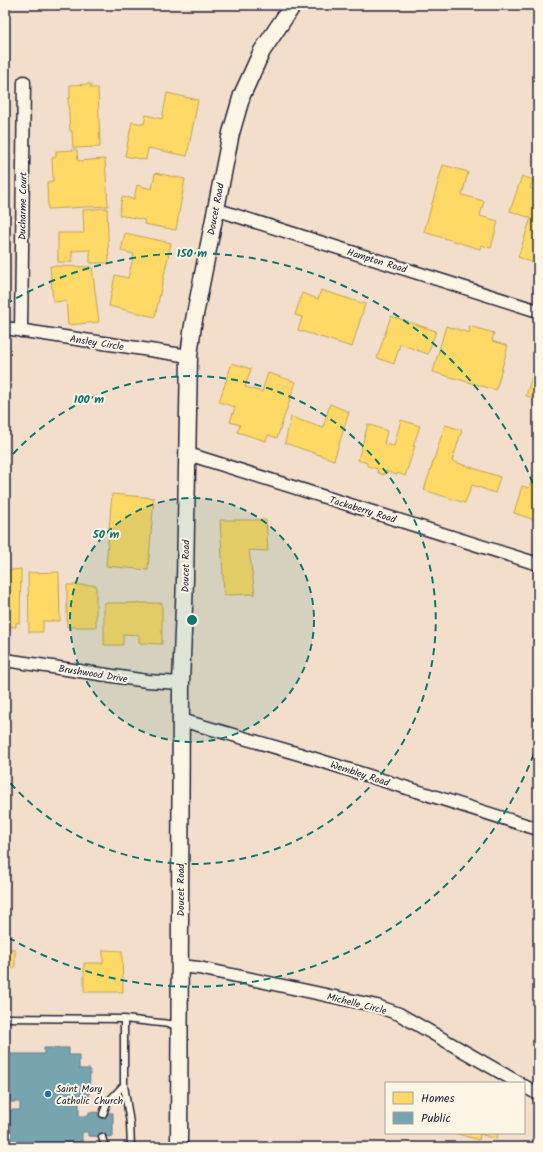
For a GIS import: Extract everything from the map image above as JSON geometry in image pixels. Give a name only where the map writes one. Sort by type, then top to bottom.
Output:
[{"type":"street","name":"Doucet Road","points":[[179,1147],[181,683],[188,454],[188,356],[215,209],[231,134],[242,95],[262,51],[293,5]]},
{"type":"street","name":"Ducharme Court","points":[[21,330],[24,82]]},
{"type":"street","name":"Hampton Road","points":[[215,209],[538,311]]},
{"type":"street","name":"Ansley Circle","points":[[5,328],[188,356]]},
{"type":"street","name":"Tackaberry Road","points":[[188,454],[538,564]]},
{"type":"street","name":"Brushwood Drive","points":[[5,660],[147,681],[181,683]]},
{"type":"street","name":"Wembley Road","points":[[181,720],[299,754],[538,829]]},
{"type":"street","name":"Michelle Circle","points":[[179,966],[199,968],[377,1006],[399,1014],[517,1082]]},
{"type":"street","points":[[525,1087],[538,1094]]},
{"type":"lane","points":[[5,1018],[124,1019],[179,1025]]},
{"type":"lane","points":[[124,1019],[124,1085],[130,1123],[131,1147]]},
{"type":"lane","points":[[103,1114],[107,1103],[124,1085]]},
{"type":"lane","points":[[102,1137],[105,1147]]},
{"type":"building: Homes","points":[[91,84],[91,88],[98,88],[100,147],[73,148],[72,131],[70,131],[68,98],[70,98],[70,85]]},
{"type":"building: Homes","points":[[167,93],[198,100],[187,156],[148,148],[146,160],[125,156],[132,122],[144,124],[146,115],[162,119]]},
{"type":"building: Homes","points":[[77,150],[78,161],[105,159],[108,206],[48,209],[47,182],[53,181],[52,158],[56,157],[56,151]]},
{"type":"building: Homes","points":[[443,165],[468,172],[462,195],[484,201],[480,216],[498,221],[491,248],[481,245],[480,249],[424,232]]},
{"type":"building: Homes","points":[[155,173],[185,179],[176,230],[144,224],[145,220],[119,215],[122,197],[134,199],[137,185],[152,189]]},
{"type":"building: Homes","points":[[522,176],[533,180],[530,188],[538,191],[538,270],[532,268],[534,263],[518,257],[531,218],[510,211]]},
{"type":"building: Homes","points":[[107,208],[109,263],[90,263],[90,250],[72,251],[72,262],[58,262],[58,233],[84,233],[83,210]]},
{"type":"building: Homes","points":[[125,233],[171,243],[155,317],[109,306],[115,275],[128,278],[134,254],[121,251]]},
{"type":"building: Homes","points":[[50,266],[92,267],[99,322],[68,325],[66,301],[53,302]]},
{"type":"building: Homes","points":[[321,290],[365,304],[352,347],[298,330],[302,317],[295,315],[302,293],[318,299]]},
{"type":"building: Homes","points":[[391,316],[436,331],[428,354],[400,344],[394,364],[377,358]]},
{"type":"building: Homes","points":[[446,326],[470,333],[469,326],[494,333],[492,341],[508,346],[496,390],[433,372]]},
{"type":"building: Homes","points":[[538,356],[538,399],[526,396]]},
{"type":"building: Homes","points":[[232,363],[251,369],[245,387],[262,392],[268,373],[296,382],[277,438],[268,435],[266,441],[237,432],[240,425],[230,422],[235,407],[219,402]]},
{"type":"building: Homes","points":[[330,404],[349,412],[334,460],[285,443],[291,417],[323,428]]},
{"type":"building: Homes","points":[[401,420],[420,426],[405,476],[398,473],[397,475],[385,471],[384,475],[377,472],[378,469],[367,466],[367,463],[358,460],[368,424],[387,431],[384,444],[394,446]]},
{"type":"building: Homes","points":[[445,425],[462,430],[452,461],[500,477],[495,493],[472,485],[465,503],[424,490]]},
{"type":"building: Homes","points":[[533,475],[538,477],[538,521],[514,513],[522,486],[529,488]]},
{"type":"building: Homes","points":[[112,494],[154,498],[148,570],[106,566]]},
{"type":"building: Homes","points":[[220,520],[266,520],[268,551],[249,550],[255,594],[224,595]]},
{"type":"building: Homes","points":[[21,569],[20,622],[16,623],[16,627],[5,626],[5,571]]},
{"type":"building: Homes","points":[[59,572],[60,621],[43,621],[43,632],[29,632],[28,573]]},
{"type":"building: Homes","points":[[67,585],[96,585],[96,627],[67,627]]},
{"type":"building: Homes","points":[[104,603],[162,603],[162,644],[139,643],[139,635],[123,634],[123,645],[104,645]]},
{"type":"building: Homes","points":[[5,949],[15,949],[15,968],[5,968]]},
{"type":"building: Homes","points":[[103,950],[122,951],[123,992],[84,992],[84,963],[103,963]]},
{"type":"building: Homes","points":[[458,1134],[480,1134],[479,1140]]},
{"type":"building: Homes","points":[[480,1134],[498,1134],[496,1139]]},
{"type":"building: Public","name":"Saint Mary Catholic Church","points":[[44,1048],[69,1048],[69,1055],[79,1055],[79,1069],[90,1069],[89,1101],[79,1101],[79,1116],[89,1116],[89,1112],[113,1113],[113,1137],[88,1136],[88,1132],[82,1132],[82,1147],[5,1147],[5,1114],[9,1115],[9,1110],[20,1110],[20,1102],[6,1102],[6,1054],[44,1054]]},
{"type":"place","name":"Saint Mary Catholic Church","points":[[48,1094]]}]
